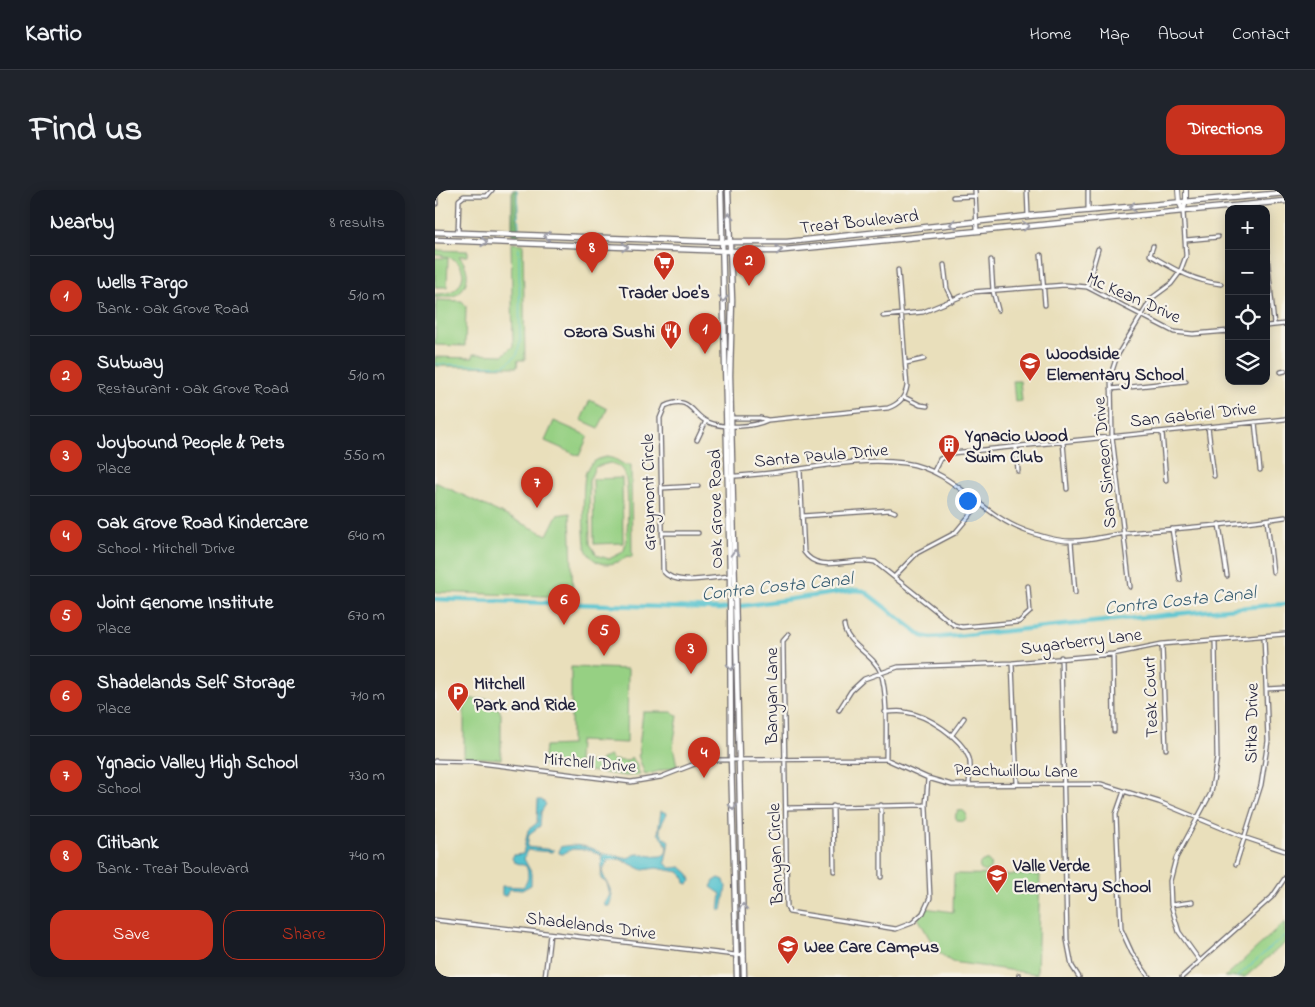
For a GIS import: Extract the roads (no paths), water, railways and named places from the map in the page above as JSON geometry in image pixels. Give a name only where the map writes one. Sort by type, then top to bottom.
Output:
[{"type":"main road","name":"Oak Grove Road","points":[[721,190],[726,424],[731,476],[737,602],[744,977]]},
{"type":"main road","name":"Oak Grove Road","points":[[729,190],[732,418],[729,603],[737,977]]},
{"type":"main road","name":"Treat Boulevard","points":[[435,232],[722,242],[787,242],[1088,210],[1285,193]]},
{"type":"main road","name":"Treat Boulevard","points":[[435,240],[723,251],[775,251],[1285,201]]},
{"type":"main road","points":[[730,618],[733,620],[733,636],[737,640]]},
{"type":"street","points":[[435,190],[436,204]]},
{"type":"street","points":[[458,232],[457,207],[459,200],[465,196],[487,196],[492,190]]},
{"type":"street","points":[[975,190],[977,230]]},
{"type":"street","points":[[1027,190],[1028,216]]},
{"type":"street","points":[[1088,190],[1088,210]]},
{"type":"street","name":"San Simeon Drive","points":[[1130,587],[1112,436],[1111,374],[1117,356],[1140,316],[1152,298],[1171,284],[1180,272],[1186,256],[1183,211],[1177,190]]},
{"type":"street","name":"San Simeon Drive","points":[[1183,211],[1186,202],[1186,190]]},
{"type":"street","points":[[953,197],[975,196]]},
{"type":"street","points":[[1186,240],[1218,237]]},
{"type":"street","points":[[1153,246],[1150,255],[1180,272],[1201,282],[1221,284]]},
{"type":"street","points":[[1087,287],[1098,249]]},
{"type":"street","points":[[1267,250],[1274,324]]},
{"type":"street","points":[[1041,255],[1045,305]]},
{"type":"street","points":[[991,260],[993,290],[998,310]]},
{"type":"street","points":[[943,265],[947,289],[953,301]]},
{"type":"street","points":[[697,440],[705,421],[726,424],[732,427],[759,424],[769,420],[888,408],[897,404],[904,397],[907,386],[898,270]]},
{"type":"street","name":"Mc Kean Drive","points":[[883,316],[923,312],[972,292],[1065,285],[1087,287],[1174,332],[1193,334],[1225,331]]},
{"type":"street","points":[[1270,325],[1285,324]]},
{"type":"street","points":[[906,362],[925,359]]},
{"type":"street","points":[[1111,389],[1186,382]]},
{"type":"street","points":[[904,397],[920,405],[927,406]]},
{"type":"street","name":"Graymont Circle","points":[[705,421],[694,408],[683,404],[669,404],[662,410],[662,566],[670,577],[701,580],[736,576]]},
{"type":"street","points":[[726,424],[732,418],[760,418],[769,420]]},
{"type":"street","name":"San Gabriel Drive","points":[[934,472],[941,459],[952,453],[1016,448],[1112,436],[1285,419]]},
{"type":"street","points":[[1255,422],[1260,470]]},
{"type":"street","points":[[1208,427],[1214,476]]},
{"type":"street","points":[[1162,432],[1166,480]]},
{"type":"street","points":[[1063,442],[1067,489]]},
{"type":"street","points":[[1016,448],[1018,471]]},
{"type":"street","name":"Santa Paula Drive","points":[[731,476],[880,461],[906,464],[934,472],[955,483],[980,504],[1025,531],[1071,541],[1124,533],[1285,517]]},
{"type":"street","points":[[800,469],[804,552],[809,560],[818,564],[864,560],[875,562],[954,625],[962,627],[1019,622],[1030,612],[1028,586]]},
{"type":"street","points":[[662,488],[698,486]]},
{"type":"street","points":[[894,577],[917,553],[955,532],[980,504]]},
{"type":"street","points":[[802,516],[890,510],[895,512]]},
{"type":"street","points":[[1267,520],[1273,572]]},
{"type":"street","points":[[1219,524],[1227,576]]},
{"type":"street","points":[[1172,529],[1179,580]]},
{"type":"street","points":[[662,532],[698,533]]},
{"type":"street","points":[[1071,541],[1075,592]]},
{"type":"street","points":[[844,625],[845,632],[869,657],[881,673],[885,712],[886,759]]},
{"type":"street","name":"Banyan Lane","points":[[785,759],[783,641],[789,634]]},
{"type":"street","name":"Sugarberry Lane","points":[[839,710],[851,691],[864,680],[898,667],[1013,663],[1061,657],[1113,654],[1162,644],[1285,634]]},
{"type":"street","name":"Sitka Drive","points":[[1235,864],[1246,838],[1261,785],[1268,741],[1265,636]]},
{"type":"street","points":[[1201,961],[1179,932],[1171,905],[1170,882],[1177,858],[1211,793],[1217,758],[1215,640]]},
{"type":"street","name":"Teak Court","points":[[1162,644],[1166,749]]},
{"type":"street","points":[[1113,654],[1114,731]]},
{"type":"street","points":[[1061,657],[1067,940],[1072,966],[1079,977]]},
{"type":"street","points":[[1013,663],[1017,784]]},
{"type":"street","points":[[1266,689],[1285,688]]},
{"type":"street","points":[[885,712],[905,712],[916,715],[951,736],[962,746],[969,758],[969,785]]},
{"type":"street","points":[[951,736],[963,718]]},
{"type":"street","name":"Mitchell Drive","points":[[435,761],[471,762],[631,782],[661,777],[700,762],[740,759]]},
{"type":"street","name":"Peachwillow Lane","points":[[740,759],[886,759],[928,778],[952,785],[1101,784],[1159,802],[1246,838],[1285,850]]},
{"type":"street","name":"Banyan Circle","points":[[785,759],[787,906],[789,912],[896,929],[912,923],[923,913],[930,898],[926,805],[928,778]]},
{"type":"street","points":[[1124,791],[1116,814],[1121,929],[1133,954],[1149,977]]},
{"type":"street","points":[[881,805],[881,877]]},
{"type":"street","points":[[787,808],[926,805]]},
{"type":"street","points":[[833,806],[834,871]]},
{"type":"street","points":[[1182,977],[1272,897],[1285,878]]},
{"type":"street","points":[[1171,905],[1192,902]]},
{"type":"street","name":"Shadelands Drive","points":[[435,920],[744,956]]},
{"type":"street","points":[[545,977],[551,934]]},
{"type":"water","points":[[538,800],[542,800],[546,804],[541,812],[540,826],[529,834],[527,847],[554,850],[553,852],[527,850],[524,859],[531,872],[531,885],[522,890],[510,889],[505,896],[502,895],[502,886],[523,887],[527,880],[526,866],[514,862],[512,858],[514,855],[523,854],[528,830],[537,823]]},
{"type":"water","points":[[661,811],[667,813],[660,828],[661,834],[669,841],[665,863],[671,868],[681,867],[689,874],[691,881],[688,884],[685,883],[684,877],[679,872],[656,868],[643,870],[620,859],[608,860],[602,871],[607,883],[601,879],[602,856],[590,850],[572,849],[562,854],[559,853],[560,847],[577,845],[594,849],[604,855],[610,854],[624,858],[629,858],[635,854],[658,856],[666,853],[667,849],[658,833]]},
{"type":"water","points":[[719,878],[724,880],[726,887],[722,910],[719,910],[721,894],[711,887],[714,881]]},
{"type":"water","points":[[607,884],[611,891],[611,900],[609,906],[605,906],[604,903],[610,895]]},
{"type":"waterway","points":[[517,190],[519,228]]},
{"type":"waterway","points":[[435,364],[504,366],[517,355],[520,343],[519,248]]},
{"type":"waterway","name":"Contra Costa Canal","points":[[435,599],[720,609],[856,590],[864,591],[922,636],[931,638],[1285,604]]},
{"type":"waterway","points":[[1237,977],[1285,935]]},
{"type":"place","name":"Citibank","points":[[592,273]]},
{"type":"place","name":"Trader Joe's","points":[[664,281]]},
{"type":"place","name":"Subway","points":[[749,286]]},
{"type":"place","name":"Ozora Sushi","points":[[671,350]]},
{"type":"place","name":"Wells Fargo","points":[[705,354]]},
{"type":"place","name":"Woodside Elementary School","points":[[1030,382]]},
{"type":"place","name":"Ygnacio Wood Swim Club","points":[[949,464]]},
{"type":"place","name":"Ygnacio Valley High School","points":[[537,508]]},
{"type":"place","name":"Shadelands Self Storage","points":[[564,625]]},
{"type":"place","name":"Joint Genome Institute","points":[[604,656]]},
{"type":"place","name":"Joybound People & Pets","points":[[691,674]]},
{"type":"place","name":"Mitchell Park and Ride","points":[[458,712]]},
{"type":"place","name":"Oak Grove Road Kindercare","points":[[704,778]]},
{"type":"place","name":"Valle Verde Elementary School","points":[[997,894]]},
{"type":"place","name":"Wee Care Campus","points":[[788,965]]}]
